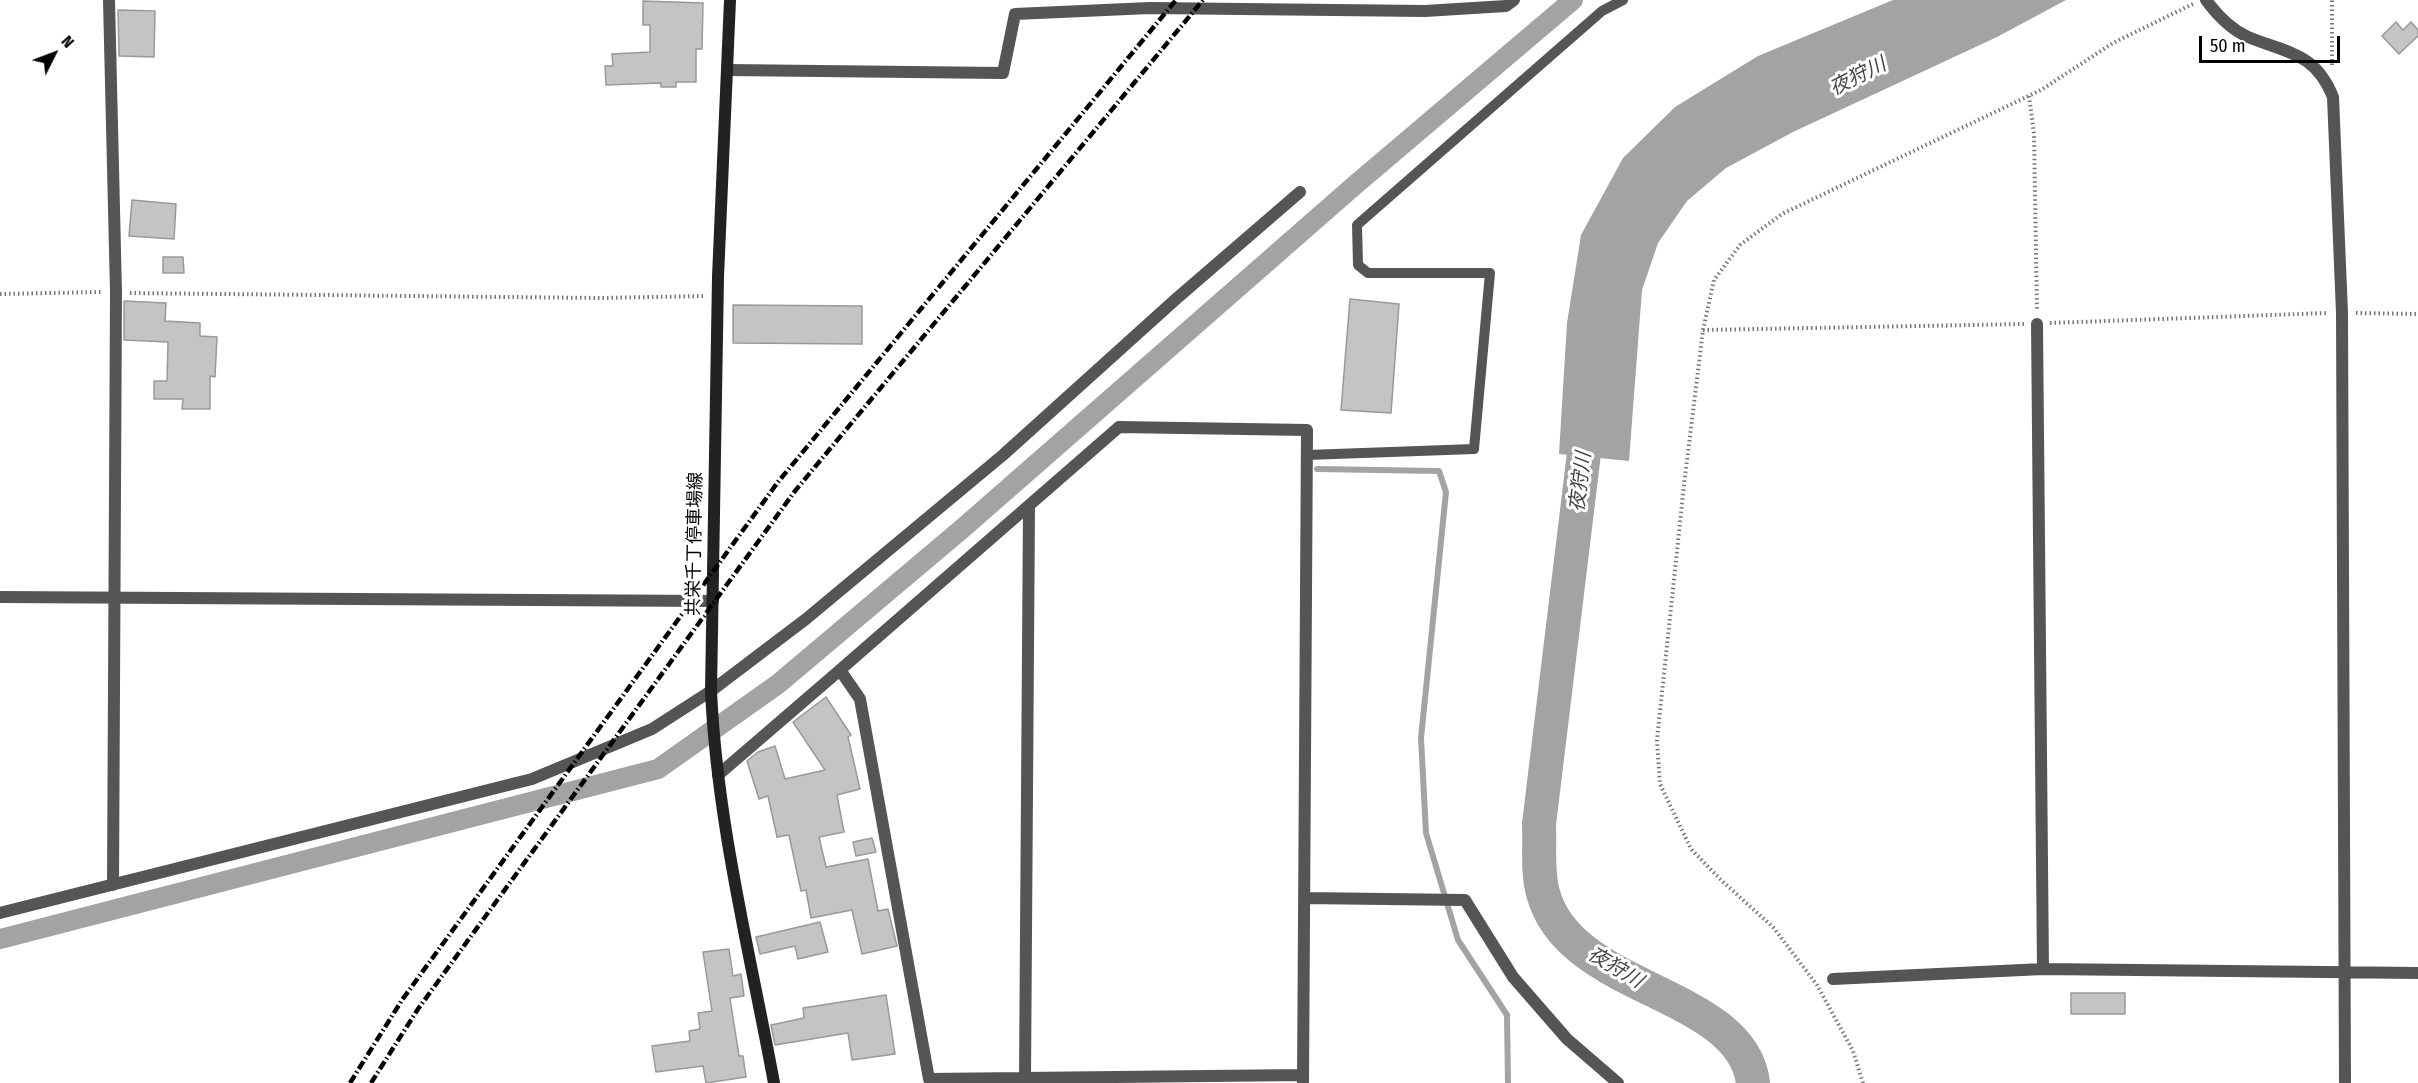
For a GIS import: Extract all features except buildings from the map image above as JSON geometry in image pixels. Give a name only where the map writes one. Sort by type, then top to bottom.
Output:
[{"type":"main road","name":"共栄千丁停車場線","points":[[730,0],[717,295],[711,691],[713,744],[731,864],[774,1083]]},
{"type":"street","points":[[109,0],[116,292],[113,885]]},
{"type":"street","points":[[727,70],[1003,73],[1015,14],[1150,8],[1425,11],[1506,6],[1514,0]]},
{"type":"street","points":[[2206,0],[2219,18],[2246,36],[2286,49],[2317,69],[2328,84],[2333,97],[2342,313],[2345,1083]]},
{"type":"street","points":[[0,913],[532,779],[652,729],[711,691],[806,619],[1003,455],[1176,298],[1300,192]]},
{"type":"street","points":[[2037,324],[2043,969]]},
{"type":"street","points":[[718,775],[840,669],[1029,506],[1119,427],[1307,430],[1303,1079],[929,1078],[860,699],[840,669]]},
{"type":"street","points":[[1024,1077],[1029,506]]},
{"type":"street","points":[[0,597],[713,601]]},
{"type":"street","points":[[1304,898],[1465,900],[1512,977],[1567,1039],[1618,1083]]},
{"type":"street","points":[[1833,979],[2043,969],[2418,973]]},
{"type":"lane","points":[[1307,455],[1474,449],[1490,273],[1368,273],[1358,265],[1357,225],[1602,11],[1623,0]]},
{"type":"path","points":[[1863,1083],[1853,1051],[1817,985],[1773,927],[1722,882],[1691,849],[1660,784],[1657,740],[1703,330],[1714,280],[1740,245],[1782,214],[2029,96],[2113,43],[2199,0]]},
{"type":"path","points":[[2328,84],[2332,67],[2332,0]]},
{"type":"path","points":[[2029,96],[2034,134],[2037,324]]},
{"type":"path","points":[[0,294],[116,292],[602,298],[717,295]]},
{"type":"path","points":[[2342,313],[2418,314]]},
{"type":"water","points":[[1893,0],[2066,0],[1997,37],[1793,132],[1726,168],[1687,201],[1658,243],[1642,290],[1629,461],[1559,454],[1567,323],[1581,235],[1623,158],[1675,107],[1758,56]]},
{"type":"waterway","points":[[0,939],[658,769],[778,684],[963,528],[1355,185],[1573,0]]},
{"type":"waterway","name":"夜狩川","points":[[1589,412],[1539,824],[1541,885],[1559,926],[1585,952],[1618,973],[1689,1008],[1719,1028],[1742,1052],[1753,1083]]},
{"type":"waterway","points":[[1317,469],[1439,471],[1446,492],[1421,738],[1426,833],[1458,940],[1507,1015],[1508,1083]]},
{"type":"railway","points":[[350,1083],[402,1000],[778,482],[1176,0]]},
{"type":"railway","points":[[371,1083],[418,1009],[795,491],[1203,0]]}]
